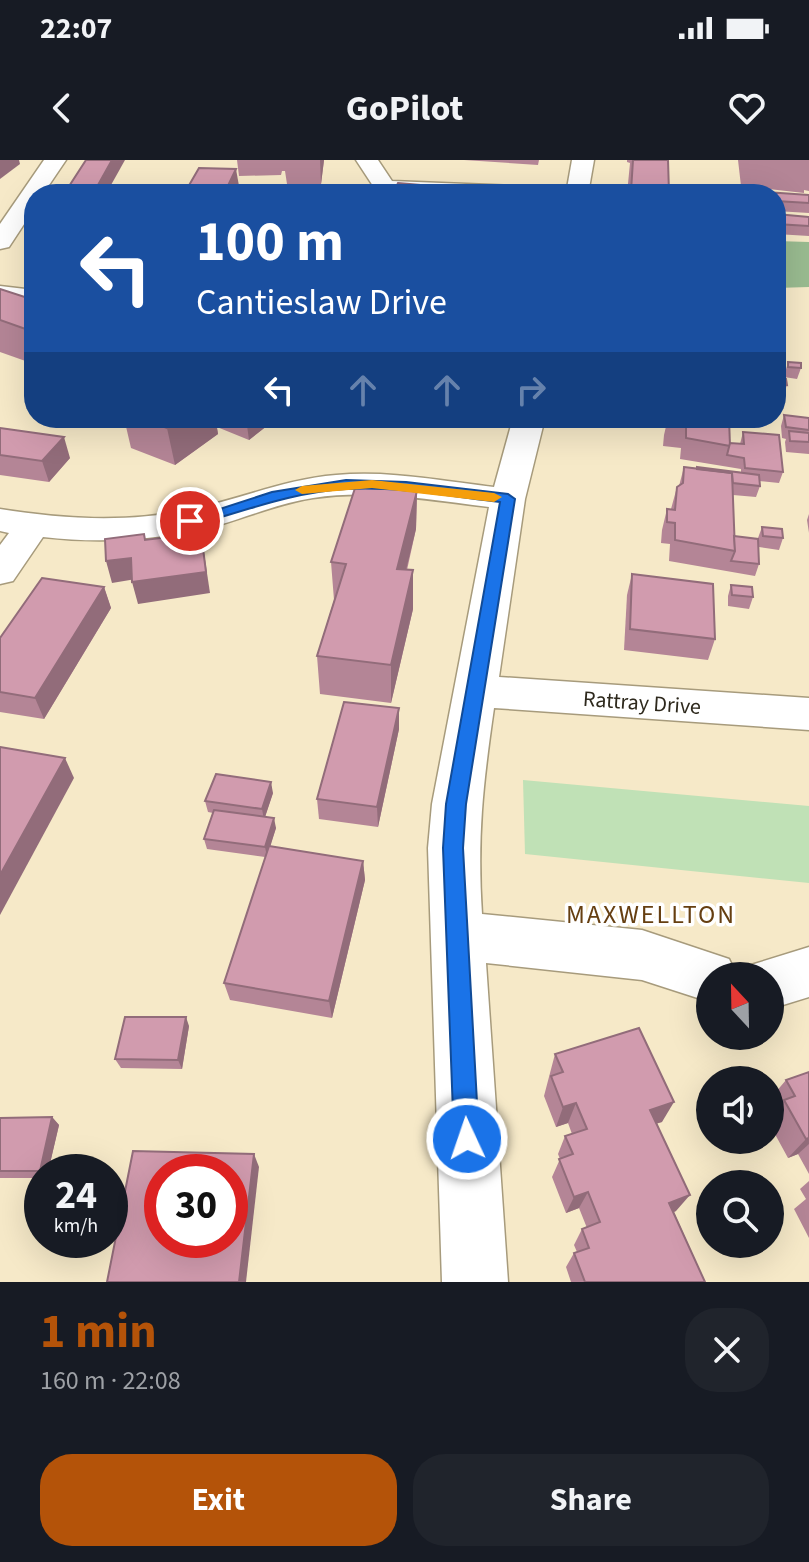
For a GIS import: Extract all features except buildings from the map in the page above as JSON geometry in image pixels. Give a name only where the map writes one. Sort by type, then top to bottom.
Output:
[{"type":"street","points":[[39,184],[55,160]]},
{"type":"street","points":[[367,160],[383,184]]},
{"type":"street","points":[[579,184],[583,160]]},
{"type":"street","points":[[0,242],[24,206]]},
{"type":"street","points":[[0,294],[24,297]]},
{"type":"street","points":[[475,1282],[453,848],[456,804],[508,499],[526,428]]},
{"type":"street","points":[[0,572],[16,523],[114,530],[166,526],[277,495],[346,484],[406,486],[508,499]]},
{"type":"street","name":"Rattray Drive","points":[[476,691],[809,714]]},
{"type":"street","points":[[457,939],[630,954],[696,973]]},
{"type":"street","points":[[784,979],[809,972]]},
{"type":"green space","points":[[786,241],[809,242],[809,287],[786,288]]},
{"type":"green space","points":[[523,780],[809,806],[809,883],[525,854]]},
{"type":"slow traffic","points":[[302,490],[372,484],[494,497]]},
{"type":"district","name":"MAXWELLTON","points":[[651,914]]},
{"type":"route","points":[[190,521],[277,495],[346,484],[406,486],[508,499],[456,804],[453,848],[467,1139]]}]
